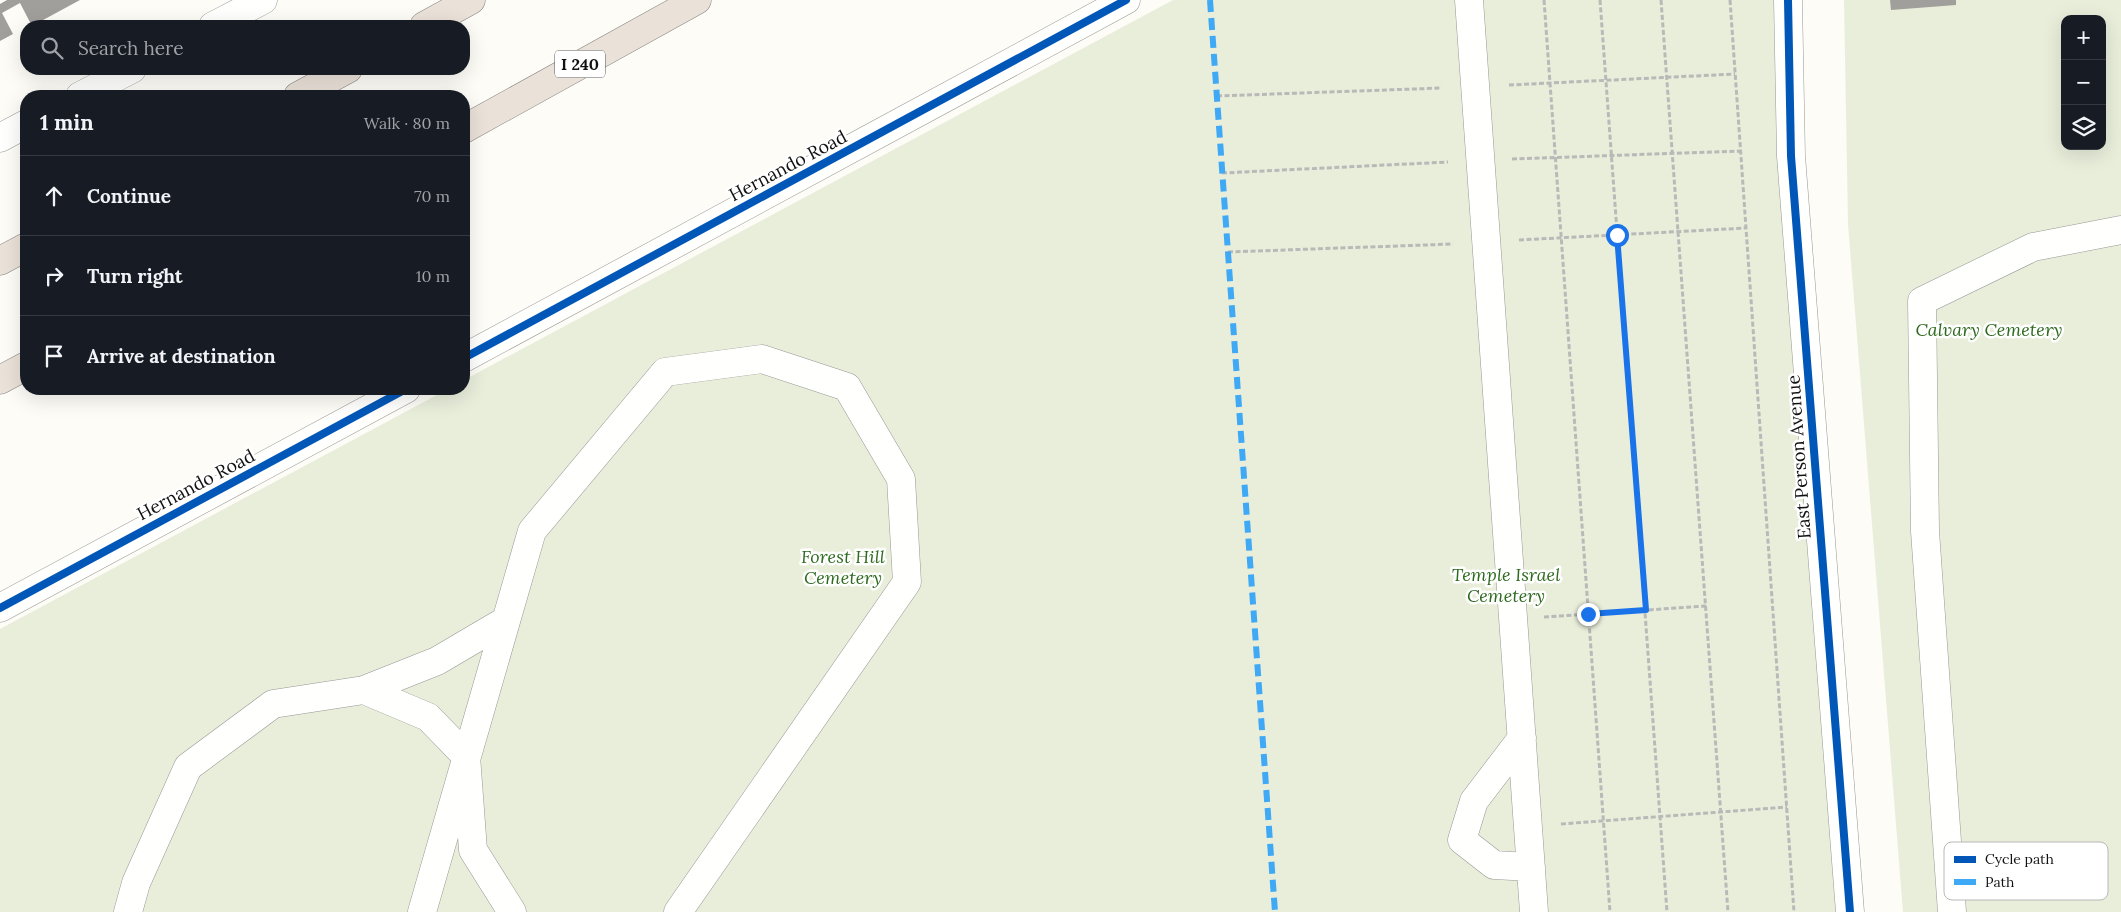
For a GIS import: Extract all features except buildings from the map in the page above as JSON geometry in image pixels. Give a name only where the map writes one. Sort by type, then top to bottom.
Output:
[{"type":"highway","points":[[435,20],[472,0]]},
{"type":"highway","name":"I 240","points":[[470,126],[697,0]]},
{"type":"highway","points":[[309,90],[337,75]]},
{"type":"highway","points":[[0,261],[20,250]]},
{"type":"highway","points":[[0,380],[20,369]]},
{"type":"street","points":[[225,20],[263,0]]},
{"type":"street","name":"Hernando Road","points":[[470,355],[1126,0]]},
{"type":"street","points":[[1469,0],[1534,912]]},
{"type":"street","name":"East Person Avenue","points":[[1788,0],[1790,156],[1850,912]]},
{"type":"street","points":[[92,90],[120,75]]},
{"type":"street","points":[[0,138],[20,127]]},
{"type":"street","points":[[1947,842],[1925,531],[1922,301],[2033,247],[2121,230]]},
{"type":"street","points":[[422,912],[532,532],[666,372],[762,359],[847,387],[901,479],[907,582],[678,912]]},
{"type":"street","name":"Hernando Road","points":[[0,608],[395,395]]},
{"type":"street","points":[[128,912],[136,883],[188,767],[273,704],[364,690],[437,661],[505,621]]},
{"type":"street","points":[[364,690],[428,717],[466,756],[473,850],[512,912]]},
{"type":"street","points":[[1522,738],[1474,801],[1462,840],[1494,865],[1531,867]]},
{"type":"path","points":[[1544,0],[1610,912]]},
{"type":"path","points":[[1600,0],[1667,912]]},
{"type":"path","points":[[1661,0],[1728,912]]},
{"type":"path","points":[[1730,0],[1794,912]]},
{"type":"path","points":[[1513,619],[1706,606]]},
{"type":"path","points":[[1528,827],[1787,807]]},
{"type":"green space","points":[[1173,0],[1781,0],[1843,912],[0,912],[0,629],[437,395],[470,395],[470,377]]},
{"type":"green space","name":"Calvary Cemetery","points":[[1844,0],[2121,0],[2121,912],[1903,912],[1848,224]]},
{"type":"marked path","points":[[1210,0],[1275,912]]},
{"type":"cycle path","points":[[470,355],[1126,0]]},
{"type":"cycle path","points":[[1788,0],[1791,156],[1850,912]]},
{"type":"cycle path","points":[[0,608],[395,395]]},
{"type":"route","points":[[1588,614],[1646,610],[1617,235]]},
{"type":"park label","name":"Forest Hill Cemetery","points":[[843,567]]},
{"type":"park label","name":"Temple Israel Cemetery","points":[[1506,585]]}]
